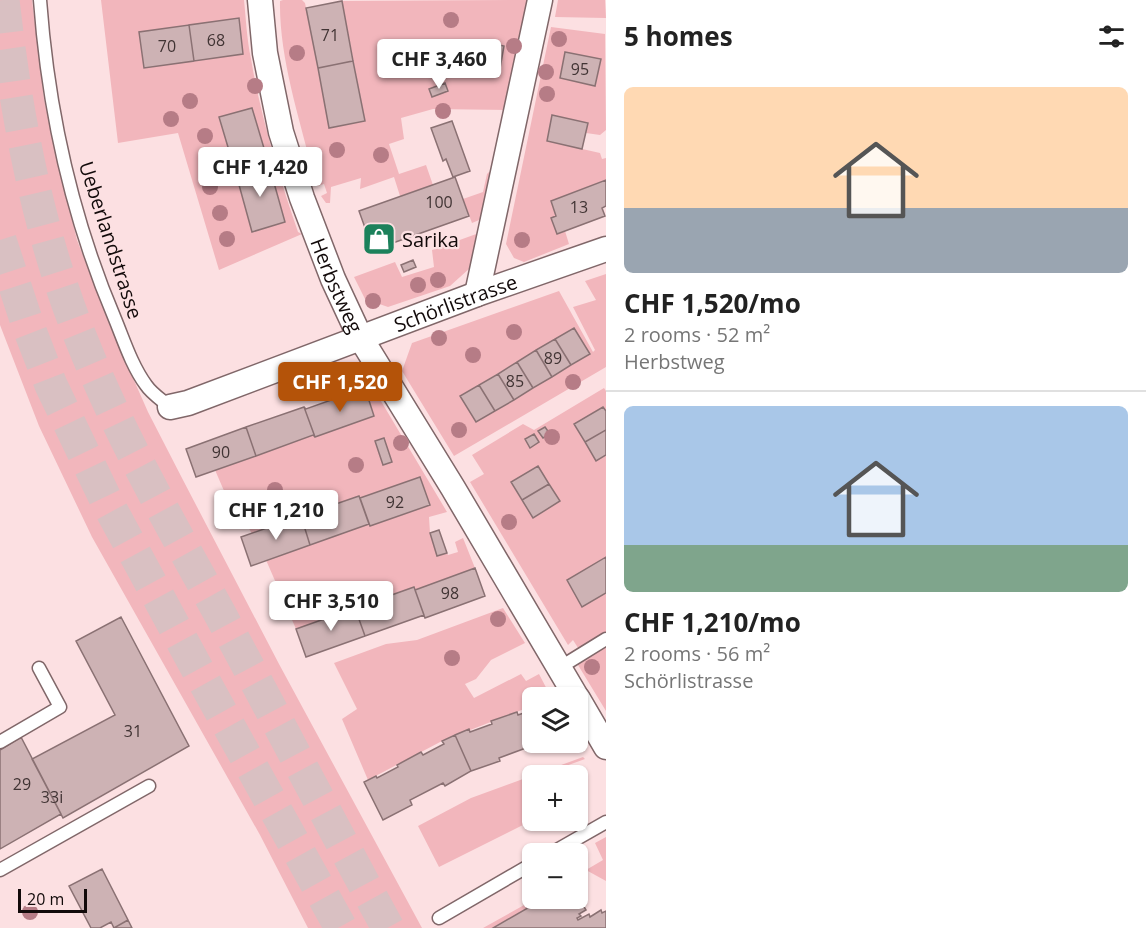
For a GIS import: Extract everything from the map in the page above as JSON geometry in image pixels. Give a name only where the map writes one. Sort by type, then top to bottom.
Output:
[{"type":"street","name":"Herbstweg","points":[[260,0],[265,53],[281,132],[302,198],[325,258],[360,337],[453,488],[570,687]]},
{"type":"street","points":[[477,294],[540,0]]},
{"type":"street","name":"Schörlistrasse","points":[[170,407],[188,403],[360,337],[606,249]]},
{"type":"street","name":"Herbstweg","points":[[588,717],[606,747]]},
{"type":"lane","name":"Ueberlandstrasse","points":[[39,0],[56,126],[75,205],[108,303],[139,372],[146,386],[170,407]]},
{"type":"lane","points":[[559,668],[606,639]]},
{"type":"lane","points":[[0,742],[60,707],[39,668]]},
{"type":"lane","points":[[0,870],[148,786]]},
{"type":"lane","points":[[569,843],[606,822]]},
{"type":"lane","points":[[439,918],[522,870]]},
{"type":"shaded area","points":[[0,0],[32,0],[44,99],[77,240],[110,326],[148,412],[279,664],[422,928],[308,928],[260,835],[92,537],[39,426],[0,325]]},
{"type":"shaded area","points":[[101,0],[244,0],[250,52],[265,125],[298,232],[302,234],[219,270],[178,133],[118,143]]},
{"type":"shaded area","points":[[302,0],[305,3],[330,128],[365,121],[342,1],[531,0],[508,110],[433,109],[401,118],[404,139],[389,144],[399,174],[426,165],[433,185],[400,196],[394,177],[360,189],[361,178],[331,187],[330,203],[326,203],[321,196],[327,193],[324,184],[317,186],[312,169],[286,65],[280,1]]},
{"type":"shaded area","points":[[558,0],[605,0],[606,18],[555,17]]},
{"type":"shaded area","points":[[551,27],[605,34],[606,130],[600,135],[586,133],[588,123],[553,116],[547,141],[600,153],[602,159],[606,158],[606,180],[551,201],[556,216],[557,234],[565,231],[569,244],[524,262],[514,258],[506,244]]},
{"type":"shaded area","points":[[489,172],[493,173],[484,218],[472,223],[463,199],[483,192]]},
{"type":"shaded area","points":[[479,233],[476,256],[470,268],[450,286],[388,307],[365,299],[354,277],[395,262],[402,277],[434,267],[432,250]]},
{"type":"shaded area","points":[[606,274],[606,367],[454,456],[402,371],[412,343],[559,291],[593,352],[595,350],[573,307],[596,300],[585,281]],"holes":[[[574,328],[590,354],[476,422],[460,396]]]},
{"type":"shaded area","points":[[372,386],[447,512],[429,517],[430,533],[437,555],[458,552],[455,542],[463,538],[475,568],[296,629],[266,560],[430,505],[420,477],[252,534],[237,506],[228,500],[215,470],[374,416],[365,388]]},
{"type":"shaded area","points":[[604,388],[606,391],[606,635],[580,651],[573,640],[568,645],[470,482],[484,474],[472,455],[523,424],[534,430]],"holes":[[[538,466],[560,501],[533,518],[511,483]]]},
{"type":"shaded area","points":[[503,608],[525,643],[491,660],[476,679],[465,684],[474,698],[521,674],[526,681],[539,674],[546,687],[522,687],[522,710],[442,741],[368,780],[342,719],[357,709],[334,663],[386,644],[417,640]]},
{"type":"shaded area","points":[[606,643],[606,711],[578,665],[579,659]]},
{"type":"shaded area","points":[[583,757],[585,759],[568,765],[561,765]]},
{"type":"shaded area","points":[[522,779],[522,826],[439,867],[418,826],[471,798]]},
{"type":"shaded area","points":[[606,837],[606,881],[588,871],[588,869],[603,860],[595,843]]},
{"type":"shaded area","points":[[522,906],[522,909],[527,909],[492,928],[483,928]]},
{"type":"building","points":[[342,1],[353,61],[318,68],[306,8]]},
{"type":"building","points":[[239,18],[243,54],[194,61],[189,25]]},
{"type":"building","points":[[189,25],[194,61],[144,68],[139,32]]},
{"type":"building","points":[[477,40],[504,46],[499,74],[472,68]]},
{"type":"building","points":[[565,52],[601,59],[595,86],[560,78]]},
{"type":"building","points":[[353,61],[365,121],[329,128],[318,68]]},
{"type":"building","points":[[445,83],[448,91],[432,97],[429,89]]},
{"type":"building","points":[[252,108],[269,165],[236,174],[219,117]]},
{"type":"building","points":[[552,115],[588,123],[582,149],[547,141]]},
{"type":"building","points":[[452,121],[470,171],[453,177],[446,159],[443,161],[431,128]]},
{"type":"building","points":[[269,165],[285,222],[252,232],[236,174]]},
{"type":"building","points":[[455,177],[469,216],[373,250],[359,211]]},
{"type":"building","points":[[606,180],[606,206],[602,208],[605,216],[557,234],[551,218],[556,216],[551,201]]},
{"type":"building","points":[[413,260],[416,267],[404,272],[401,265]]},
{"type":"building","points":[[574,328],[590,354],[571,365],[555,339]]},
{"type":"building","points":[[555,339],[571,365],[552,377],[536,350]]},
{"type":"building","points":[[536,350],[552,377],[533,388],[517,362]]},
{"type":"building","points":[[517,362],[533,388],[514,400],[498,374]]},
{"type":"building","points":[[498,374],[514,400],[495,411],[479,385]]},
{"type":"building","points":[[479,385],[495,411],[476,422],[460,396]]},
{"type":"building","points":[[365,388],[374,416],[315,437],[304,407],[306,409]]},
{"type":"building","points":[[304,407],[315,437],[313,435],[256,456],[246,427]]},
{"type":"building","points":[[603,407],[606,411],[606,430],[585,442],[574,424]]},
{"type":"building","points":[[246,427],[256,456],[196,477],[186,449]]},
{"type":"building","points":[[545,427],[550,434],[543,438],[538,431]]},
{"type":"building","points":[[606,430],[606,455],[596,461],[585,442]]},
{"type":"building","points":[[534,434],[539,442],[530,448],[525,439]]},
{"type":"building","points":[[384,438],[392,462],[383,465],[375,441]]},
{"type":"building","points":[[538,466],[549,484],[522,500],[511,482]]},
{"type":"building","points":[[420,477],[430,505],[370,526],[360,498]]},
{"type":"building","points":[[549,484],[560,501],[533,518],[522,500]]},
{"type":"building","points":[[359,496],[369,524],[310,545],[301,516]]},
{"type":"building","points":[[301,516],[310,545],[251,566],[241,537]]},
{"type":"building","points":[[439,530],[447,553],[437,556],[430,533]]},
{"type":"building","points":[[606,557],[606,593],[582,607],[567,580]]},
{"type":"building","points":[[475,568],[485,596],[425,618],[415,590]]},
{"type":"building","points":[[414,587],[424,615],[365,636],[355,608]]},
{"type":"building","points":[[355,608],[365,636],[306,657],[296,629]]},
{"type":"building","points":[[121,617],[189,746],[63,818],[32,759],[115,715],[76,641]]},
{"type":"building","points":[[517,712],[518,715],[522,714],[522,749],[499,758],[500,761],[471,771],[455,735],[492,724],[491,721]]},
{"type":"building","points":[[455,735],[471,771],[445,786],[443,783],[410,800],[412,805],[383,820],[364,782],[398,767],[397,765],[421,752],[423,755],[444,744],[442,741]]},
{"type":"building","points":[[21,737],[61,814],[0,849],[0,750]]},
{"type":"building","points":[[102,869],[128,920],[114,928],[111,922],[100,928],[91,928],[69,886]]},
{"type":"building","points":[[526,909],[585,909],[579,914],[581,916],[577,918],[578,920],[589,914],[590,917],[601,910],[602,913],[606,911],[606,928],[493,928]]},
{"type":"building","points":[[128,920],[132,928],[114,928]]},
{"type":"tunnel","points":[[3,0],[15,87],[31,173],[53,258],[82,341],[147,480],[388,928]]},
{"type":"tunnel","points":[[0,240],[27,323],[51,385],[108,504],[341,928]]},
{"type":"place","name":"Sarika","points":[[379,239]]}]
